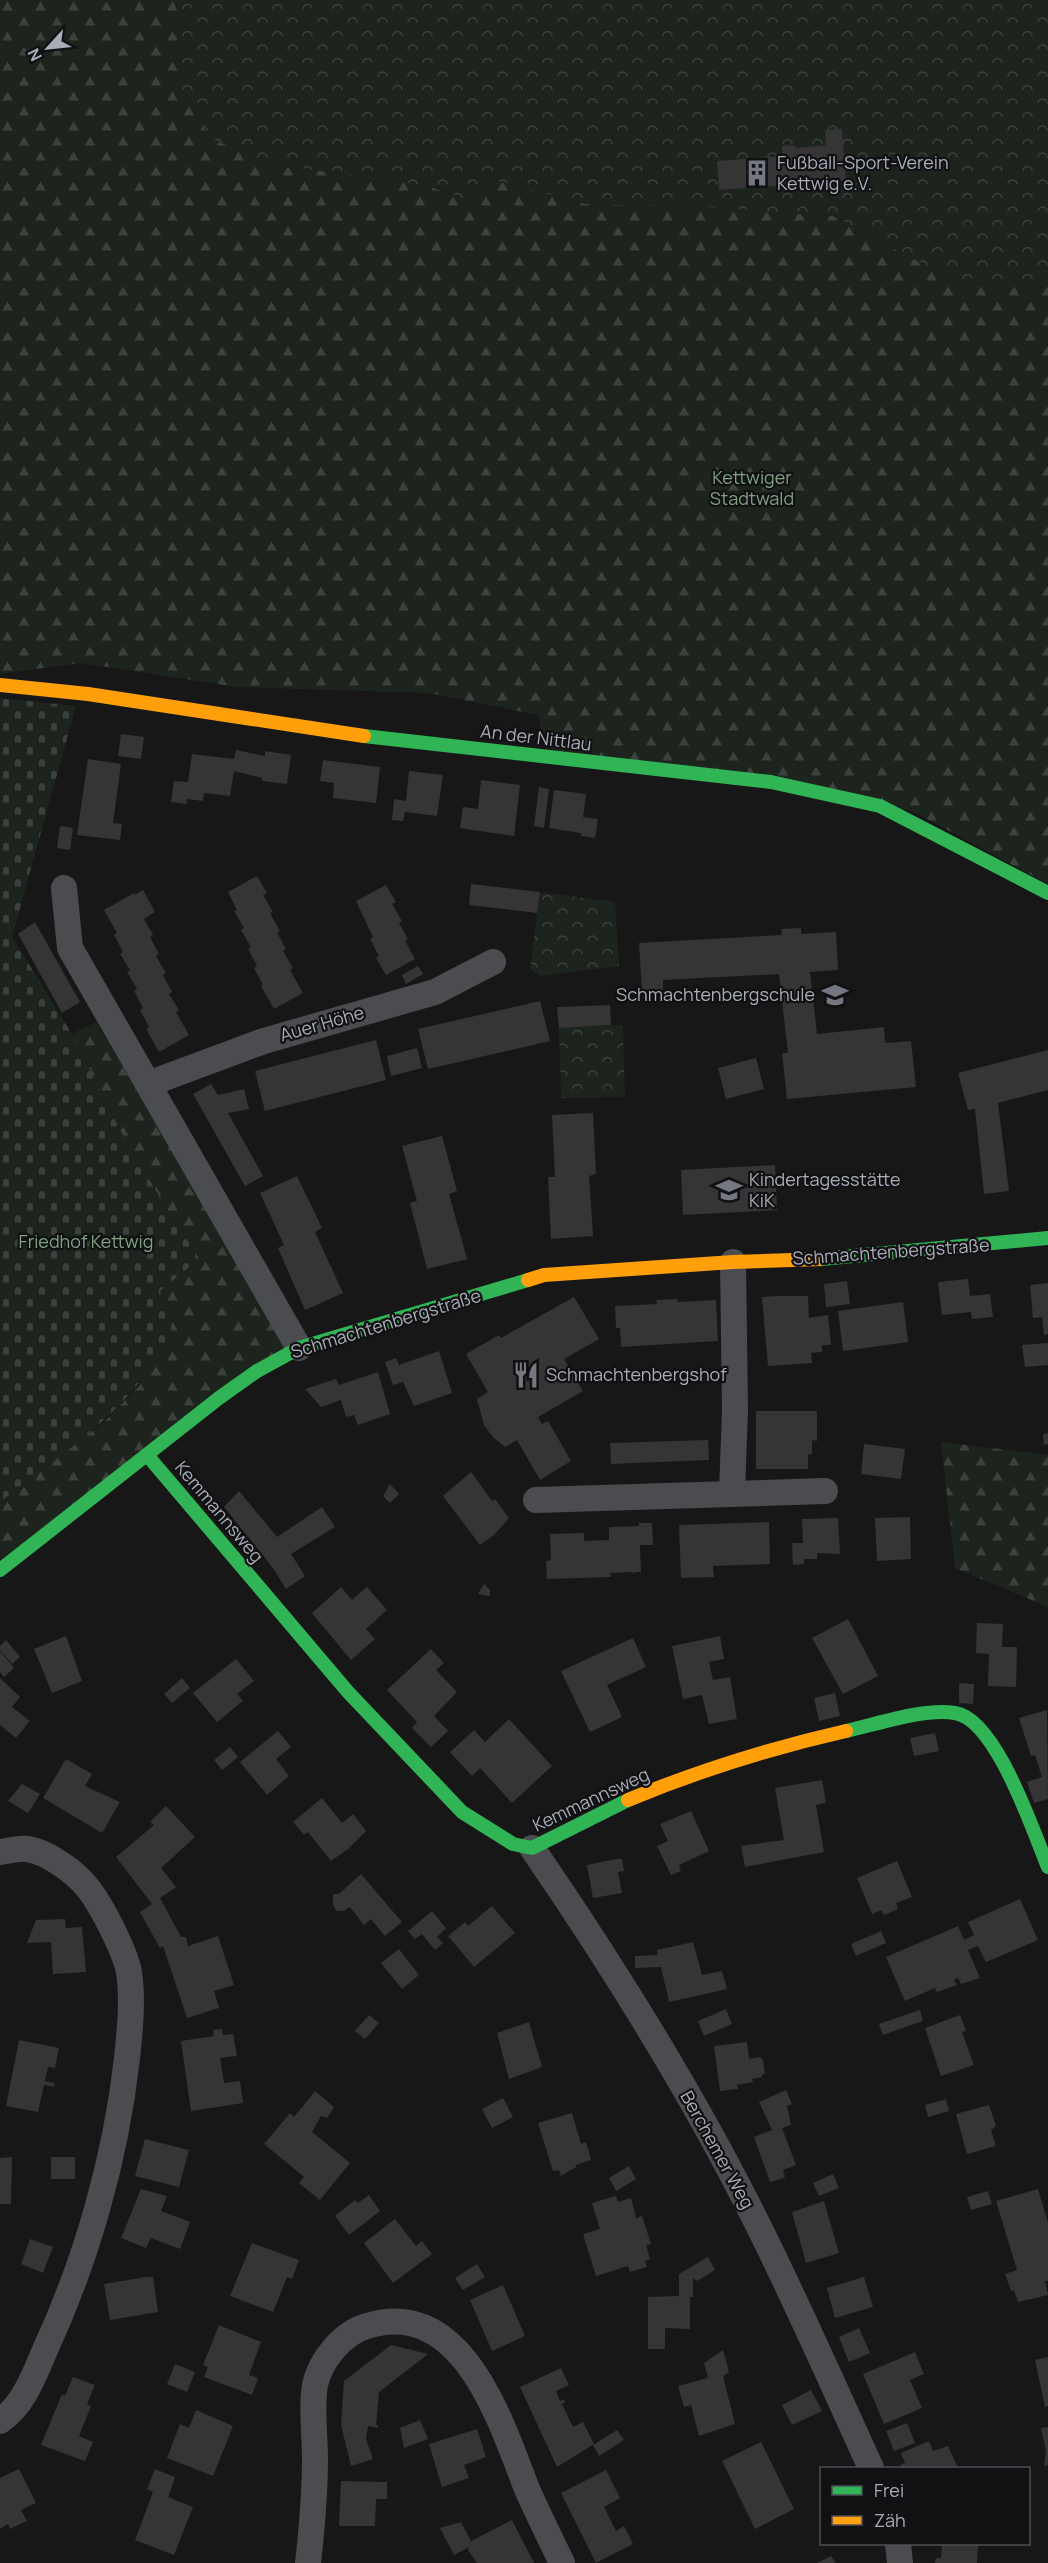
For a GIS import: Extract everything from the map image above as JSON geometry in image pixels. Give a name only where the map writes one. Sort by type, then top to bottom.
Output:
[{"type":"street","name":"An der Nittlau","points":[[0,685],[88,694],[392,740],[771,782],[880,806],[1048,893]]},
{"type":"street","points":[[64,888],[70,948],[299,1348]]},
{"type":"street","name":"Auer Höhe","points":[[148,1084],[264,1041],[435,992],[493,962]]},
{"type":"street","name":"Schmachtenbergstraße","points":[[0,1570],[216,1398],[270,1361],[299,1348],[544,1275],[733,1262],[838,1258],[1048,1238]]},
{"type":"street","points":[[732,1492],[733,1262]]},
{"type":"street","name":"Kemmannsweg","points":[[147,1455],[348,1692],[462,1812],[513,1844],[532,1848],[609,1808],[691,1774],[784,1745],[927,1713],[950,1712],[967,1716],[982,1729],[1006,1770],[1048,1867]]},
{"type":"street","points":[[536,1500],[732,1492],[825,1491]]},
{"type":"street","points":[[0,1852],[27,1848],[52,1857],[87,1886],[110,1925],[129,1971],[131,2024],[122,2103],[94,2217],[65,2307],[26,2392],[7,2417],[0,2421]]},
{"type":"street","name":"Berchemer Weg","points":[[532,1848],[589,1931],[670,2064],[758,2224],[870,2467]]},
{"type":"street","points":[[308,2563],[315,2497],[315,2385],[327,2357],[346,2337],[365,2326],[390,2320],[417,2325],[439,2336],[467,2360],[491,2400],[538,2515],[562,2563]]},
{"type":"street","points":[[898,2545],[900,2563]]},
{"type":"green space","name":"Kettwiger Stadtwald","points":[[0,0],[176,0],[183,94],[474,203],[494,180],[587,204],[692,206],[833,216],[957,282],[1048,287],[1048,884],[912,811],[545,748],[538,715],[429,693],[237,687],[81,663],[0,674]]},
{"type":"green space","points":[[176,0],[1048,0],[1048,287],[957,282],[833,216],[692,206],[587,204],[494,180],[474,203],[431,186],[268,164],[210,138],[183,94]]},
{"type":"green space","name":"Friedhof Kettwig","points":[[0,698],[76,706],[12,937],[72,1034],[128,1146],[199,1259],[160,1291],[174,1326],[142,1380],[121,1403],[75,1445],[0,1502]]},
{"type":"green space","points":[[540,892],[615,902],[619,966],[540,976],[530,969]]},
{"type":"green space","points":[[96,1022],[289,1345],[0,1560],[0,1502],[103,1423],[140,1385],[159,1291],[128,1146],[72,1034]]},
{"type":"green space","points":[[623,1025],[625,1097],[561,1098],[559,1028]]},
{"type":"green space","points":[[941,1442],[1048,1455],[1048,1607],[955,1568]]},
{"type":"building","points":[[842,129],[846,181],[719,190],[717,161],[783,156],[782,146],[795,145],[795,148],[826,145],[825,130]]},
{"type":"building","points":[[121,734],[144,737],[141,759],[118,756]]},
{"type":"building","points":[[236,750],[265,756],[265,751],[291,755],[287,784],[262,781],[262,778],[234,771],[230,796],[204,793],[203,801],[187,799],[186,804],[171,802],[174,781],[188,782],[192,754],[234,759]]},
{"type":"building","points":[[88,759],[121,764],[113,823],[122,824],[120,840],[77,835]]},
{"type":"building","points":[[323,760],[380,767],[376,803],[333,798],[334,783],[320,781]]},
{"type":"building","points":[[409,771],[443,775],[437,816],[405,812],[403,821],[392,820],[394,799],[406,801]]},
{"type":"building","points":[[481,780],[520,785],[514,836],[460,828],[463,807],[478,809]]},
{"type":"building","points":[[539,787],[549,789],[544,828],[534,826]]},
{"type":"building","points":[[554,790],[586,794],[583,817],[598,819],[595,838],[581,836],[581,833],[549,828]]},
{"type":"building","points":[[60,826],[73,828],[70,850],[57,848]]},
{"type":"building","points":[[257,876],[267,893],[263,895],[280,931],[277,933],[286,949],[283,951],[293,968],[290,970],[303,993],[274,1009],[261,986],[263,985],[254,968],[257,966],[248,949],[251,947],[241,930],[244,928],[234,911],[237,910],[228,892]]},
{"type":"building","points":[[471,884],[540,892],[537,913],[469,905]]},
{"type":"building","points":[[386,885],[396,902],[392,904],[402,921],[399,923],[408,939],[405,941],[415,959],[386,975],[376,958],[379,956],[370,939],[373,937],[356,901]]},
{"type":"building","points":[[143,890],[155,912],[144,919],[153,935],[150,937],[159,954],[156,956],[166,973],[163,975],[172,992],[169,994],[179,1010],[176,1012],[189,1035],[159,1052],[146,1029],[149,1027],[140,1010],[143,1008],[134,991],[137,989],[127,972],[130,970],[120,954],[123,952],[114,935],[117,933],[104,910]]},
{"type":"building","points":[[35,922],[80,1002],[62,1013],[18,934]]},
{"type":"building","points":[[801,928],[801,934],[836,932],[838,970],[810,972],[817,1034],[884,1027],[885,1043],[911,1041],[916,1087],[787,1099],[782,1053],[788,1053],[779,974],[663,980],[663,990],[642,992],[639,943],[782,935],[781,929]]},
{"type":"building","points":[[418,966],[423,974],[406,984],[402,975]]},
{"type":"building","points":[[540,1001],[550,1041],[428,1069],[418,1029]]},
{"type":"building","points":[[610,1005],[611,1025],[559,1028],[557,1007]]},
{"type":"building","points":[[376,1040],[386,1080],[265,1111],[255,1071]]},
{"type":"building","points":[[417,1048],[422,1068],[391,1076],[387,1056]]},
{"type":"building","points":[[1048,1050],[1048,1090],[998,1103],[1009,1191],[984,1194],[975,1109],[968,1110],[958,1073]]},
{"type":"building","points":[[756,1058],[764,1089],[726,1099],[718,1068]]},
{"type":"building","points":[[211,1084],[218,1095],[244,1089],[249,1109],[228,1113],[263,1176],[245,1186],[193,1094]]},
{"type":"building","points":[[593,1113],[596,1174],[589,1176],[593,1236],[551,1239],[548,1177],[555,1177],[552,1115]]},
{"type":"building","points":[[442,1136],[457,1191],[449,1194],[467,1259],[427,1269],[410,1203],[417,1201],[402,1146]]},
{"type":"building","name":"Kindertagesstätte KiK","points":[[775,1165],[777,1210],[683,1215],[681,1170]]},
{"type":"building","points":[[297,1176],[322,1228],[315,1232],[343,1293],[305,1310],[278,1248],[284,1245],[260,1193]]},
{"type":"building","points":[[968,1279],[970,1296],[990,1294],[993,1317],[972,1319],[971,1312],[942,1315],[938,1282]]},
{"type":"building","points":[[847,1281],[850,1304],[826,1307],[824,1284]]},
{"type":"building","points":[[1048,1283],[1048,1334],[1044,1335],[1042,1317],[1033,1318],[1030,1285]]},
{"type":"building","points":[[808,1296],[809,1318],[828,1315],[831,1345],[822,1345],[822,1352],[811,1353],[812,1363],[768,1366],[762,1297]]},
{"type":"building","name":"Schmachtenbergshof","points":[[574,1297],[599,1339],[564,1359],[583,1391],[538,1417],[542,1424],[548,1421],[571,1461],[540,1480],[517,1440],[505,1447],[484,1425],[477,1399],[488,1392],[466,1354],[499,1335],[501,1338]]},
{"type":"building","points":[[677,1299],[678,1302],[716,1300],[718,1341],[621,1347],[620,1328],[616,1328],[615,1306],[657,1304],[656,1300]]},
{"type":"building","points":[[903,1302],[908,1342],[843,1351],[838,1311]]},
{"type":"building","points":[[1048,1343],[1048,1365],[1025,1367],[1022,1345]]},
{"type":"building","points":[[439,1351],[452,1393],[414,1406],[403,1382],[393,1385],[385,1362],[396,1358],[399,1365]]},
{"type":"building","points":[[378,1372],[390,1414],[358,1425],[354,1415],[346,1417],[341,1400],[321,1407],[305,1389],[336,1379],[339,1385]]},
{"type":"building","points":[[756,1411],[817,1411],[817,1441],[812,1440],[812,1454],[808,1455],[808,1469],[756,1469]]},
{"type":"building","points":[[1048,1433],[1048,1444],[1044,1445],[1043,1434]]},
{"type":"building","points":[[708,1440],[709,1460],[611,1464],[610,1443]]},
{"type":"building","points":[[864,1444],[905,1449],[901,1479],[861,1474]]},
{"type":"building","points":[[471,1472],[492,1501],[495,1499],[509,1518],[494,1535],[480,1545],[443,1496]]},
{"type":"building","points":[[390,1484],[399,1494],[390,1503],[383,1496]]},
{"type":"building","points":[[239,1491],[277,1537],[322,1507],[335,1527],[291,1554],[305,1576],[286,1589],[273,1568],[224,1507]]},
{"type":"building","points":[[910,1517],[911,1559],[877,1561],[875,1518]]},
{"type":"building","points":[[838,1518],[840,1554],[817,1553],[817,1559],[804,1559],[804,1564],[793,1565],[792,1543],[803,1543],[802,1519]]},
{"type":"building","points":[[769,1522],[770,1564],[713,1566],[714,1577],[681,1578],[679,1525]]},
{"type":"building","points":[[639,1523],[652,1523],[653,1545],[640,1545],[641,1572],[635,1572],[635,1574],[632,1572],[610,1573],[611,1577],[547,1579],[546,1561],[551,1560],[550,1534],[584,1533],[584,1541],[609,1540],[609,1527],[639,1526]]},
{"type":"building","points":[[484,1584],[490,1590],[490,1596],[478,1594]]},
{"type":"building","points":[[341,1587],[352,1600],[367,1587],[387,1610],[366,1629],[375,1639],[351,1660],[312,1613]]},
{"type":"building","points":[[848,1619],[878,1676],[843,1694],[812,1638]]},
{"type":"building","points":[[977,1623],[1003,1624],[1002,1647],[1017,1647],[1016,1687],[988,1686],[989,1654],[976,1653]]},
{"type":"building","points":[[66,1636],[82,1681],[52,1693],[34,1649]]},
{"type":"building","points":[[720,1636],[724,1659],[709,1662],[713,1680],[730,1677],[737,1719],[709,1724],[702,1695],[683,1699],[672,1646]]},
{"type":"building","points":[[633,1638],[646,1667],[607,1685],[622,1717],[590,1732],[561,1671]]},
{"type":"building","points":[[6,1640],[20,1657],[12,1664],[0,1650],[0,1646]]},
{"type":"building","points":[[431,1649],[444,1663],[436,1670],[457,1692],[434,1716],[448,1731],[431,1747],[412,1728],[417,1722],[387,1690]]},
{"type":"building","points":[[0,1651],[14,1668],[4,1677],[0,1672]]},
{"type":"building","points":[[236,1659],[254,1681],[237,1694],[243,1701],[217,1722],[193,1693]]},
{"type":"building","points":[[0,1678],[20,1697],[12,1707],[30,1721],[16,1738],[0,1725]]},
{"type":"building","points":[[182,1678],[190,1688],[172,1703],[164,1694]]},
{"type":"building","points":[[959,1683],[974,1684],[973,1704],[959,1703]]},
{"type":"building","points":[[835,1693],[840,1716],[819,1721],[814,1698]]},
{"type":"building","points":[[1047,1710],[1048,1799],[1034,1803],[1027,1782],[1042,1777],[1035,1755],[1031,1756],[1019,1718]]},
{"type":"building","points":[[509,1719],[552,1766],[512,1803],[480,1768],[472,1776],[450,1752],[474,1730],[485,1742]]},
{"type":"building","points":[[278,1731],[291,1747],[276,1759],[289,1776],[267,1795],[240,1762]]},
{"type":"building","points":[[935,1733],[939,1751],[914,1756],[910,1738]]},
{"type":"building","points":[[230,1747],[238,1757],[222,1770],[214,1760]]},
{"type":"building","points":[[66,1759],[92,1774],[85,1786],[120,1802],[102,1833],[43,1798]]},
{"type":"building","points":[[822,1780],[826,1803],[816,1805],[824,1852],[745,1867],[741,1846],[784,1840],[775,1788]]},
{"type":"building","points":[[22,1784],[40,1794],[28,1813],[8,1801]]},
{"type":"building","points":[[322,1798],[342,1823],[353,1814],[366,1831],[348,1849],[331,1861],[308,1832],[304,1835],[293,1822]]},
{"type":"building","points":[[166,1806],[195,1837],[161,1868],[176,1887],[160,1898],[181,1937],[186,1937],[188,1946],[218,1936],[234,1985],[214,1991],[219,2008],[187,2018],[163,1946],[160,1948],[140,1912],[152,1904],[116,1857],[154,1825],[150,1822]]},
{"type":"building","points":[[691,1811],[709,1851],[679,1865],[681,1871],[671,1875],[657,1846],[668,1841],[660,1824]]},
{"type":"building","points":[[622,1859],[624,1871],[618,1872],[622,1893],[593,1898],[587,1865]]},
{"type":"building","points":[[897,1861],[912,1897],[896,1903],[898,1909],[884,1915],[881,1910],[872,1914],[857,1878]]},
{"type":"building","points":[[361,1874],[402,1922],[385,1936],[371,1919],[364,1925],[350,1907],[344,1911],[337,1911],[333,1905],[333,1894],[339,1894]]},
{"type":"building","points":[[1020,1899],[1038,1940],[986,1962],[978,1946],[968,1950],[980,1978],[961,1984],[958,1978],[954,1980],[957,1985],[937,1992],[935,1988],[905,2001],[886,1957],[958,1926],[964,1940],[974,1935],[968,1922]]},
{"type":"building","points":[[492,1906],[515,1933],[474,1967],[448,1936],[465,1922],[468,1926]]},
{"type":"building","points":[[432,1911],[446,1928],[437,1937],[443,1943],[435,1950],[422,1934],[415,1939],[408,1931]]},
{"type":"building","points":[[65,1919],[66,1928],[82,1927],[86,1972],[53,1974],[51,1942],[27,1943],[36,1920]]},
{"type":"building","points":[[881,1931],[886,1943],[856,1956],[851,1944]]},
{"type":"building","points":[[693,1942],[702,1975],[722,1971],[727,1989],[669,2002],[661,1967],[635,1968],[635,1956],[658,1955],[657,1950]]},
{"type":"building","points":[[399,1949],[419,1975],[402,1989],[381,1963]]},
{"type":"building","points":[[726,2009],[732,2024],[704,2036],[698,2021]]},
{"type":"building","points":[[920,2010],[923,2021],[883,2035],[879,2024]]},
{"type":"building","points":[[369,2015],[379,2023],[365,2039],[355,2031]]},
{"type":"building","points":[[960,2015],[966,2031],[962,2032],[974,2065],[941,2076],[925,2028]]},
{"type":"building","points":[[529,2022],[542,2067],[509,2079],[497,2033]]},
{"type":"building","points":[[222,2029],[223,2035],[233,2034],[237,2056],[220,2058],[224,2083],[240,2081],[243,2103],[191,2111],[181,2041],[214,2036],[213,2030]]},
{"type":"building","points":[[19,2040],[59,2048],[55,2068],[48,2067],[45,2081],[55,2083],[54,2087],[44,2085],[38,2112],[6,2106]]},
{"type":"building","points":[[747,2042],[749,2059],[760,2057],[763,2060],[765,2074],[752,2079],[753,2082],[737,2085],[738,2089],[720,2091],[714,2046]]},
{"type":"building","points":[[786,2090],[792,2104],[787,2106],[791,2125],[782,2128],[796,2165],[783,2170],[785,2177],[770,2182],[754,2137],[772,2130],[759,2102]]},
{"type":"building","points":[[315,2091],[334,2107],[327,2118],[321,2116],[312,2132],[350,2163],[320,2200],[299,2183],[304,2177],[264,2144],[290,2113],[294,2117]]},
{"type":"building","points":[[503,2098],[513,2117],[492,2128],[482,2109]]},
{"type":"building","points":[[946,2099],[949,2111],[928,2117],[925,2105]]},
{"type":"building","points":[[989,2105],[996,2126],[991,2130],[996,2146],[967,2154],[956,2114]]},
{"type":"building","points":[[572,2113],[581,2144],[586,2142],[591,2160],[576,2165],[561,2176],[559,2170],[553,2171],[538,2123]]},
{"type":"building","points":[[145,2139],[189,2150],[179,2187],[135,2176]]},
{"type":"building","points":[[12,2157],[11,2204],[0,2204],[0,2158]]},
{"type":"building","points":[[51,2157],[75,2157],[75,2179],[51,2179]]},
{"type":"building","points":[[629,2166],[636,2179],[616,2191],[609,2178]]},
{"type":"building","points":[[833,2174],[839,2188],[819,2196],[813,2183]]},
{"type":"building","points":[[141,2189],[167,2196],[161,2211],[190,2222],[180,2249],[151,2238],[146,2248],[121,2238]]},
{"type":"building","points":[[1038,2189],[1048,2223],[1048,2281],[1045,2281],[1048,2295],[1018,2302],[1005,2274],[1017,2270],[996,2201]]},
{"type":"building","points":[[988,2191],[992,2204],[971,2210],[967,2197]]},
{"type":"building","points":[[369,2195],[380,2211],[349,2235],[335,2216],[355,2200],[358,2203]]},
{"type":"building","points":[[616,2196],[618,2202],[631,2198],[636,2218],[642,2216],[651,2244],[646,2245],[650,2259],[645,2261],[647,2267],[630,2272],[628,2266],[596,2276],[583,2234],[600,2229],[592,2203]]},
{"type":"building","points":[[824,2201],[839,2253],[806,2263],[792,2212]]},
{"type":"building","points":[[395,2219],[416,2246],[422,2241],[432,2254],[393,2283],[364,2243]]},
{"type":"building","points":[[30,2239],[53,2247],[43,2273],[21,2264]]},
{"type":"building","points":[[252,2243],[299,2260],[292,2279],[287,2277],[273,2312],[230,2296]]},
{"type":"building","points":[[708,2257],[715,2270],[697,2281],[693,2278],[693,2297],[690,2297],[690,2329],[665,2328],[665,2349],[648,2349],[648,2297],[679,2296],[679,2274]]},
{"type":"building","points":[[477,2264],[485,2277],[463,2290],[455,2278]]},
{"type":"building","points":[[153,2277],[158,2312],[110,2320],[104,2284]]},
{"type":"building","points":[[864,2277],[873,2307],[835,2318],[827,2288]]},
{"type":"building","points":[[503,2285],[525,2336],[492,2351],[470,2300]]},
{"type":"building","points":[[219,2325],[261,2342],[249,2375],[258,2378],[252,2395],[204,2377],[208,2367],[203,2365]]},
{"type":"building","points":[[859,2328],[870,2353],[849,2362],[839,2337]]},
{"type":"building","points":[[391,2345],[428,2354],[379,2392],[376,2425],[378,2428],[368,2426],[366,2439],[373,2459],[351,2466],[341,2425],[344,2381]]},
{"type":"building","points":[[723,2350],[729,2372],[723,2376],[735,2424],[699,2436],[691,2405],[684,2407],[678,2386],[708,2378],[704,2363]]},
{"type":"building","points":[[915,2352],[924,2374],[910,2380],[922,2408],[884,2424],[863,2374]]},
{"type":"building","points":[[1048,2357],[1048,2406],[1045,2407],[1035,2360]]},
{"type":"building","points":[[175,2364],[195,2372],[187,2392],[167,2384]]},
{"type":"building","points":[[561,2368],[569,2385],[556,2391],[560,2401],[564,2399],[565,2402],[562,2404],[573,2427],[583,2422],[594,2444],[557,2467],[520,2387]]},
{"type":"building","points":[[73,2377],[95,2385],[87,2404],[91,2406],[79,2436],[93,2442],[85,2461],[41,2445],[62,2394],[65,2396]]},
{"type":"building","points":[[811,2390],[822,2411],[792,2425],[782,2405]]},
{"type":"building","points":[[196,2410],[233,2426],[213,2476],[167,2458],[180,2424],[189,2428]]},
{"type":"building","points":[[420,2420],[428,2439],[404,2448],[400,2428]]},
{"type":"building","points":[[907,2423],[915,2443],[894,2451],[886,2431]]},
{"type":"building","points":[[1048,2427],[1048,2465],[1044,2466],[1046,2451],[1041,2428]]},
{"type":"building","points":[[477,2429],[486,2457],[464,2465],[469,2478],[442,2487],[429,2444]]},
{"type":"building","points":[[617,2430],[624,2440],[599,2456],[593,2445]]},
{"type":"building","points":[[929,2441],[933,2451],[948,2446],[958,2467],[901,2467],[900,2465],[905,2463],[901,2453]]},
{"type":"building","points":[[761,2442],[794,2509],[755,2529],[722,2461]]},
{"type":"building","points":[[19,2469],[36,2503],[21,2510],[27,2521],[10,2529],[8,2524],[0,2529],[0,2478]]},
{"type":"building","points":[[155,2469],[175,2477],[168,2497],[193,2507],[174,2555],[135,2540],[153,2492],[147,2489]]},
{"type":"building","points":[[606,2470],[620,2498],[604,2507],[616,2531],[624,2526],[633,2544],[596,2563],[561,2493]]},
{"type":"building","points":[[341,2481],[387,2482],[387,2499],[376,2499],[375,2526],[339,2526]]},
{"type":"building","points":[[512,2520],[534,2563],[477,2563],[468,2550],[469,2547],[454,2555],[440,2528],[461,2522],[471,2541]]},
{"type":"building","points":[[942,2545],[978,2545],[977,2563],[935,2563],[936,2558],[941,2558]]},
{"type":"building","points":[[831,2556],[836,2563],[817,2563]]},
{"type":"traffic: fast","points":[[364,736],[771,782],[880,806],[1048,893]]},
{"type":"traffic: fast","points":[[821,1259],[1048,1238]]},
{"type":"traffic: fast","points":[[0,1570],[219,1398],[257,1371],[299,1348],[528,1280]]},
{"type":"traffic: fast","points":[[147,1455],[348,1692],[462,1812],[513,1844],[532,1848],[628,1800]]},
{"type":"traffic: fast","points":[[846,1731],[929,1713],[955,1713],[970,1720],[985,1735],[1011,1779],[1048,1867]]},
{"type":"traffic: slow","points":[[0,685],[88,694],[364,736]]},
{"type":"traffic: slow","points":[[528,1280],[544,1275],[733,1262],[821,1259]]},
{"type":"traffic: slow","points":[[628,1800],[736,1761],[846,1731]]},
{"type":"place","name":"Fußball-Sport-Verein Kettwig e.V.","points":[[757,173]]},
{"type":"place","name":"Schmachtenbergschule","points":[[835,995]]},
{"type":"place","name":"Kindertagesstätte KiK","points":[[729,1190]]},
{"type":"place","name":"Schmachtenbergshof","points":[[526,1375]]}]
